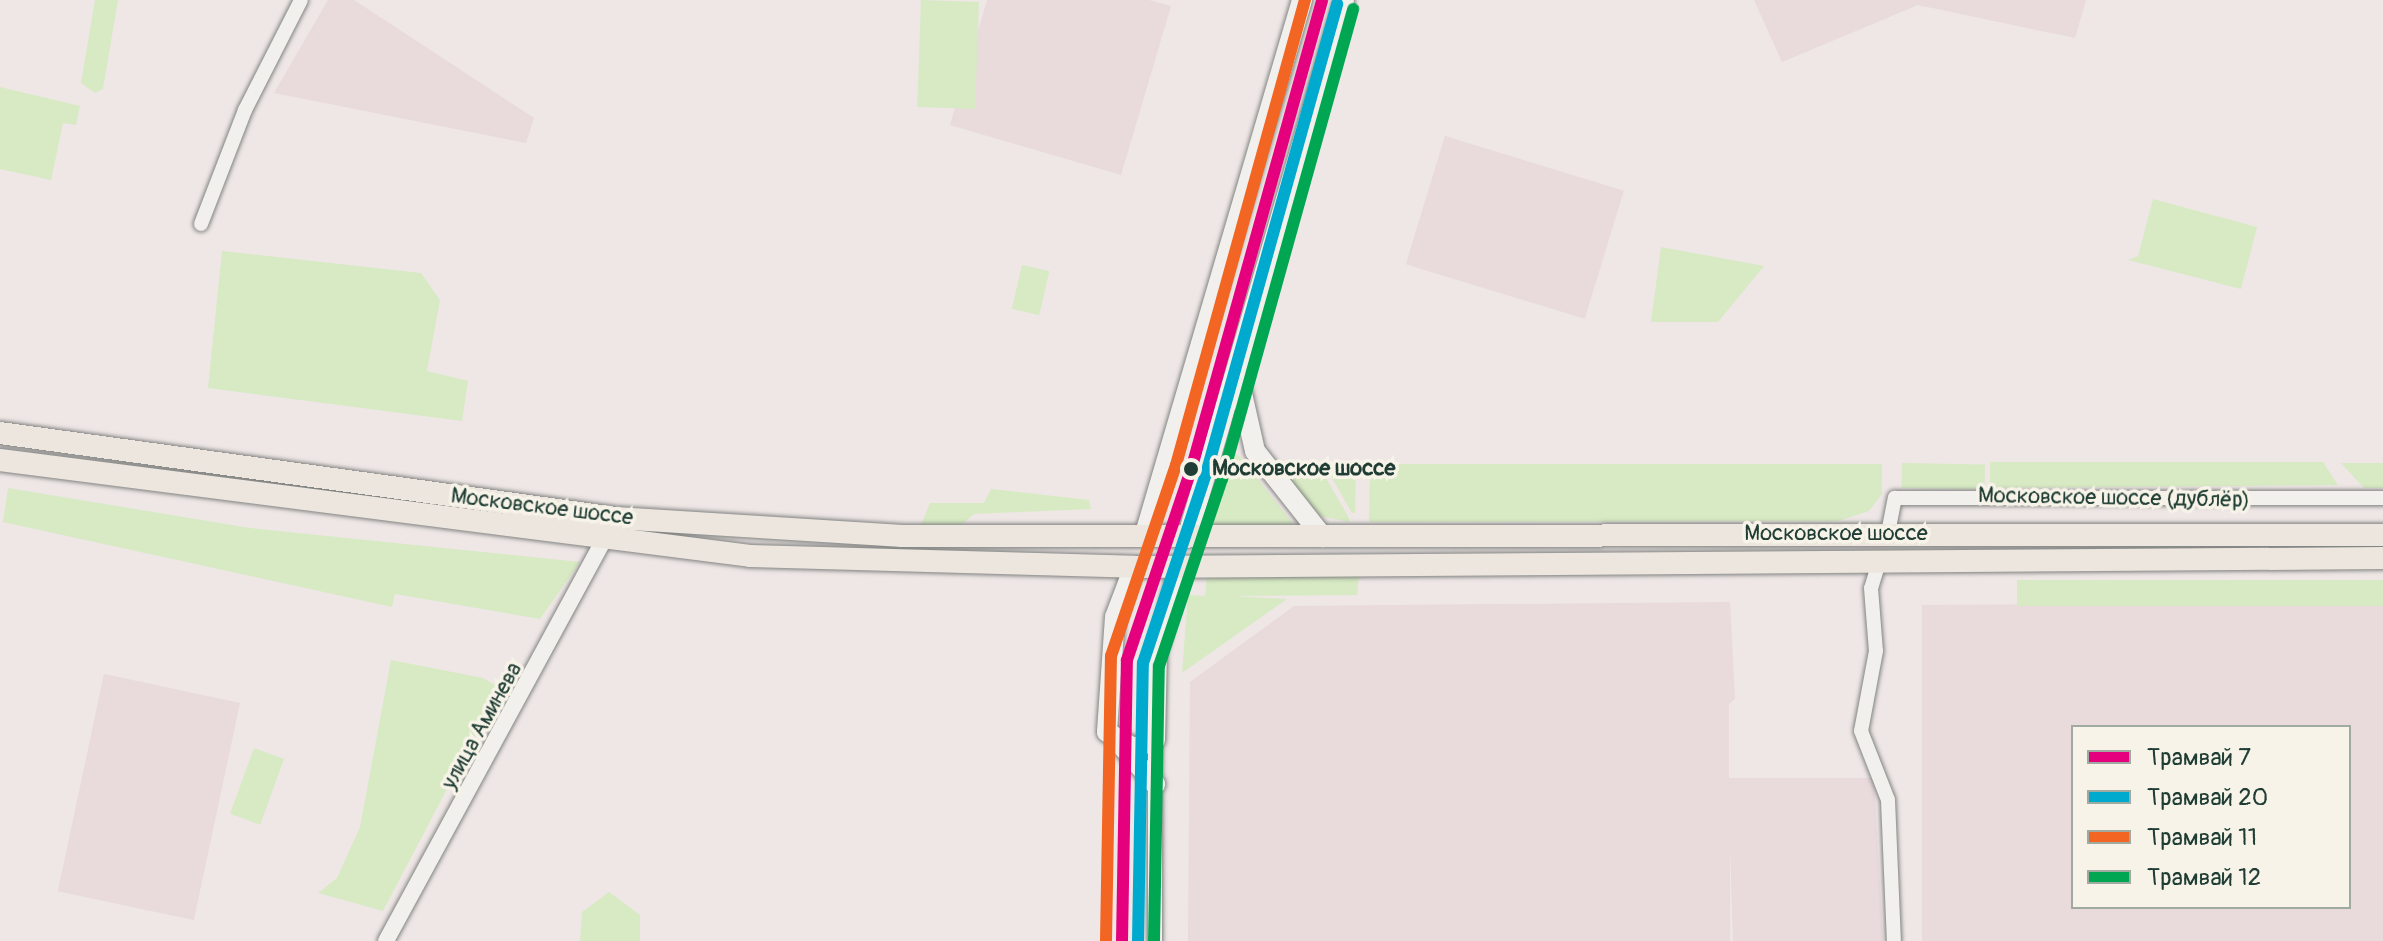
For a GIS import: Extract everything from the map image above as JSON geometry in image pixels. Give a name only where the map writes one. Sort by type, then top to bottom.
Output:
[{"type":"main road","points":[[1155,783],[1107,732],[1115,617],[1139,552],[1302,0]]},
{"type":"main road","points":[[1121,745],[1155,740],[1157,652],[1344,0]]},
{"type":"main road","points":[[1238,367],[1255,451],[1328,544]]},
{"type":"main road","name":"Московское шоссе","points":[[0,433],[616,518],[1139,552]]},
{"type":"main road","name":"Московское шоссе","points":[[0,450],[608,536]]},
{"type":"main road","name":"Московское шоссе","points":[[0,460],[608,536],[901,548],[1184,552],[1884,546],[2383,535]]},
{"type":"main road","name":"Московское шоссе","points":[[1184,552],[1328,544],[2383,545]]},
{"type":"main road","name":"Московское шоссе","points":[[1884,546],[2383,558]]},
{"type":"street","points":[[201,224],[245,110],[301,0]]},
{"type":"street","name":"Московское шоссе (дублёр)","points":[[1884,546],[1895,498],[2383,498]]},
{"type":"street","name":"улица Аминева","points":[[386,941],[608,536]]},
{"type":"street","points":[[1884,546],[1871,588],[1876,651],[1861,731],[1888,800],[1894,941]]},
{"type":"street","points":[[1155,740],[1155,941]]},
{"type":"shaded area","points":[[328,0],[354,0],[534,118],[526,143],[274,93]]},
{"type":"shaded area","points":[[987,0],[1149,0],[1171,6],[1121,175],[950,125]]},
{"type":"shaded area","points":[[1754,0],[2086,0],[2075,38],[1918,5],[1782,62]]},
{"type":"shaded area","points":[[1445,136],[1624,191],[1585,319],[1406,264]]},
{"type":"shaded area","points":[[1730,602],[1735,699],[1729,704],[1729,778],[1874,778],[1883,941],[1733,941],[1730,846],[1730,941],[1188,941],[1190,682],[1294,606]]},
{"type":"shaded area","points":[[2383,603],[2383,941],[1922,941],[1922,605]]},
{"type":"shaded area","points":[[104,674],[240,703],[194,920],[58,891]]},
{"type":"green space","points":[[95,0],[118,0],[103,89],[95,93],[81,83]]},
{"type":"green space","points":[[921,0],[979,2],[975,109],[917,107]]},
{"type":"green space","points":[[0,87],[80,106],[76,125],[63,123],[51,180],[0,169]]},
{"type":"green space","points":[[2153,199],[2257,227],[2241,289],[2128,260],[2138,256]]},
{"type":"green space","points":[[1661,247],[1764,266],[1718,322],[1651,322]]},
{"type":"green space","points":[[222,251],[421,273],[440,300],[427,371],[468,381],[462,421],[208,388]]},
{"type":"green space","points":[[1022,265],[1049,271],[1039,315],[1012,309]]},
{"type":"green space","points":[[1231,453],[1238,455],[1295,526],[1212,527]]},
{"type":"green space","points":[[1990,462],[2323,462],[2338,485],[1990,488]]},
{"type":"green space","points":[[1902,463],[1985,464],[1985,489],[1902,488]]},
{"type":"green space","points":[[2341,463],[2383,463],[2383,488],[2364,488]]},
{"type":"green space","points":[[1370,464],[1882,464],[1882,494],[1869,511],[1838,521],[1369,522]]},
{"type":"green space","points":[[1356,465],[1355,513],[1352,513],[1325,466]]},
{"type":"green space","points":[[1319,466],[1349,522],[1316,515],[1278,468]]},
{"type":"green space","points":[[8,488],[250,528],[580,562],[540,619],[395,594],[392,607],[3,522]]},
{"type":"green space","points":[[991,489],[1089,500],[1091,509],[974,514],[959,527],[921,525],[930,503],[984,503]]},
{"type":"green space","points":[[1207,575],[1359,576],[1357,595],[1233,596],[1287,599],[1182,673],[1188,595],[1205,596]]},
{"type":"green space","points":[[2017,580],[2383,580],[2383,606],[2017,606]]},
{"type":"green space","points":[[391,660],[483,678],[500,688],[383,911],[318,893],[337,878],[360,827]]},
{"type":"green space","points":[[254,748],[284,759],[260,825],[230,814]]},
{"type":"green space","points":[[609,892],[640,915],[640,941],[580,941],[582,912]]},
{"type":"tram line","name":"11","points":[[1106,941],[1111,656],[1176,465],[1305,0]]},
{"type":"tram line","name":"7","points":[[1122,941],[1127,660],[1191,470],[1322,0]]},
{"type":"tram line","name":"20","points":[[1138,941],[1143,663],[1206,474],[1337,4]]},
{"type":"tram line","name":"12","points":[[1154,941],[1159,666],[1222,479],[1353,9]]},
{"type":"place","name":"Московское шоссе","points":[[1191,469]]}]
